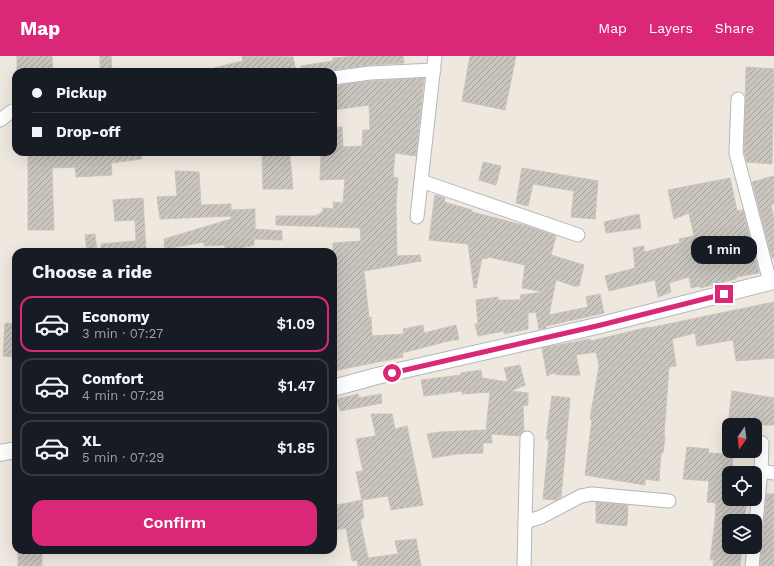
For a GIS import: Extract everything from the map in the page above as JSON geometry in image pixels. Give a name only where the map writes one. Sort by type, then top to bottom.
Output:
[{"type":"street","points":[[417,216],[435,56]]},
{"type":"street","points":[[337,77],[370,73],[434,70]]},
{"type":"street","points":[[337,387],[377,376],[601,325],[772,281],[736,153],[738,99]]},
{"type":"street","points":[[0,120],[12,111]]},
{"type":"street","points":[[421,181],[578,235]]},
{"type":"street","points":[[524,566],[527,438]]},
{"type":"street","points":[[0,453],[12,451]]},
{"type":"street","points":[[762,472],[774,473]]},
{"type":"street","points":[[525,522],[541,517],[581,496],[592,494],[669,501]]},
{"type":"street","points":[[752,566],[753,554]]},
{"type":"building","points":[[17,56],[52,56],[53,68],[17,68]]},
{"type":"building","points":[[100,56],[111,56],[112,68],[100,68]]},
{"type":"building","points":[[242,56],[293,57],[295,68],[214,68],[243,61]]},
{"type":"building","points":[[357,56],[403,56],[404,63],[369,65],[337,69],[337,68],[301,68],[301,66],[333,61],[333,58]]},
{"type":"building","points":[[470,56],[516,56],[505,110],[462,101]]},
{"type":"building","points":[[746,67],[774,69],[772,164],[747,162],[744,152]]},
{"type":"building","points":[[424,78],[416,156],[395,153],[393,177],[398,178],[396,205],[397,256],[420,255],[421,261],[364,271],[369,318],[371,317],[372,336],[404,334],[403,329],[423,325],[424,333],[456,325],[459,340],[452,340],[402,353],[403,357],[337,370],[337,248],[333,248],[333,243],[361,241],[360,228],[276,225],[276,216],[315,216],[323,212],[323,208],[334,209],[333,202],[343,203],[345,179],[320,180],[321,156],[337,156],[337,127],[342,127],[343,147],[362,146],[363,130],[370,130],[369,105],[337,109],[337,85],[371,81]]},
{"type":"building","points":[[28,156],[142,156],[142,159],[111,163],[112,175],[76,177],[75,167],[52,168],[54,230],[28,230]]},
{"type":"building","points":[[262,156],[290,156],[293,189],[263,189]]},
{"type":"building","points":[[483,162],[501,166],[496,185],[479,180]]},
{"type":"building","points":[[522,168],[598,181],[595,219],[571,217],[574,191],[533,184],[528,206],[516,203]]},
{"type":"building","points":[[175,171],[199,172],[201,205],[231,204],[231,210],[255,209],[255,229],[282,231],[282,240],[254,239],[254,245],[242,248],[225,248],[225,245],[204,246],[204,242],[165,248],[164,239],[231,219],[231,216],[160,219],[157,197],[177,196]]},
{"type":"building","points":[[774,176],[774,204],[771,205],[774,219],[774,258],[772,258],[752,182]]},
{"type":"building","points":[[730,178],[737,211],[743,210],[759,273],[736,277],[736,279],[700,288],[700,286],[691,288],[689,277],[669,283],[671,292],[658,297],[655,280],[609,291],[605,276],[635,268],[633,248],[644,246],[644,252],[680,243],[679,239],[694,236],[689,213],[674,219],[668,190]]},
{"type":"building","points":[[435,195],[445,198],[444,202],[472,210],[472,212],[527,226],[556,236],[551,255],[584,265],[579,286],[574,286],[556,280],[549,315],[588,307],[586,297],[600,294],[604,313],[546,326],[546,328],[539,329],[536,312],[528,313],[528,329],[504,334],[504,331],[478,336],[475,324],[478,324],[476,300],[498,297],[498,300],[520,300],[521,295],[544,292],[522,288],[525,265],[488,257],[487,259],[482,258],[476,288],[474,288],[468,244],[429,240]]},
{"type":"building","points":[[143,198],[146,248],[101,248],[101,244],[136,241],[135,220],[115,221],[113,200]]},
{"type":"building","points":[[639,214],[641,228],[606,233],[604,222]]},
{"type":"building","points":[[95,234],[97,248],[87,248],[85,235]]},
{"type":"building","points":[[774,302],[774,358],[736,361],[733,340],[697,346],[695,333],[672,339],[676,366],[669,367],[665,436],[663,453],[661,453],[659,481],[645,479],[645,485],[585,475],[592,420],[590,419],[599,366],[596,352],[576,355],[580,375],[561,375],[555,374],[556,372],[547,376],[542,348],[590,339],[591,341],[649,327]]},
{"type":"building","points":[[5,323],[12,324],[12,357],[3,356]]},
{"type":"building","points":[[520,365],[525,385],[511,391],[528,393],[528,405],[523,406],[524,431],[520,436],[491,434],[492,443],[483,443],[483,453],[456,454],[433,458],[427,434],[486,430],[490,392],[462,394],[462,391],[424,396],[421,380],[461,375],[461,373],[481,370],[482,378],[508,382],[504,368]]},
{"type":"building","points":[[732,391],[774,398],[774,425],[762,425],[762,418],[729,418]]},
{"type":"building","points":[[358,394],[359,398],[381,394],[382,403],[340,411],[337,399]]},
{"type":"building","points":[[552,396],[570,398],[561,497],[557,500],[543,499],[549,439],[546,439]]},
{"type":"building","points":[[371,414],[392,414],[395,429],[407,426],[423,505],[391,510],[388,496],[362,500],[356,472],[363,471],[356,439],[376,436]]},
{"type":"building","points":[[687,447],[709,449],[708,453],[722,454],[722,458],[733,458],[732,466],[722,466],[722,506],[746,506],[745,514],[722,514],[722,554],[741,554],[740,566],[713,566],[714,560],[710,560],[716,503],[707,502],[709,481],[683,479]]},
{"type":"building","points":[[767,494],[774,494],[774,566],[760,566]]},
{"type":"building","points":[[362,500],[364,518],[360,520],[368,558],[398,554],[395,541],[416,539],[421,566],[358,566],[357,560],[352,561],[346,528],[337,529],[337,505]]},
{"type":"building","points":[[596,502],[628,505],[627,526],[596,523]]},
{"type":"building","points":[[18,554],[42,554],[42,566],[18,566]]},
{"type":"route","points":[[392,373],[601,325],[724,294]]}]
